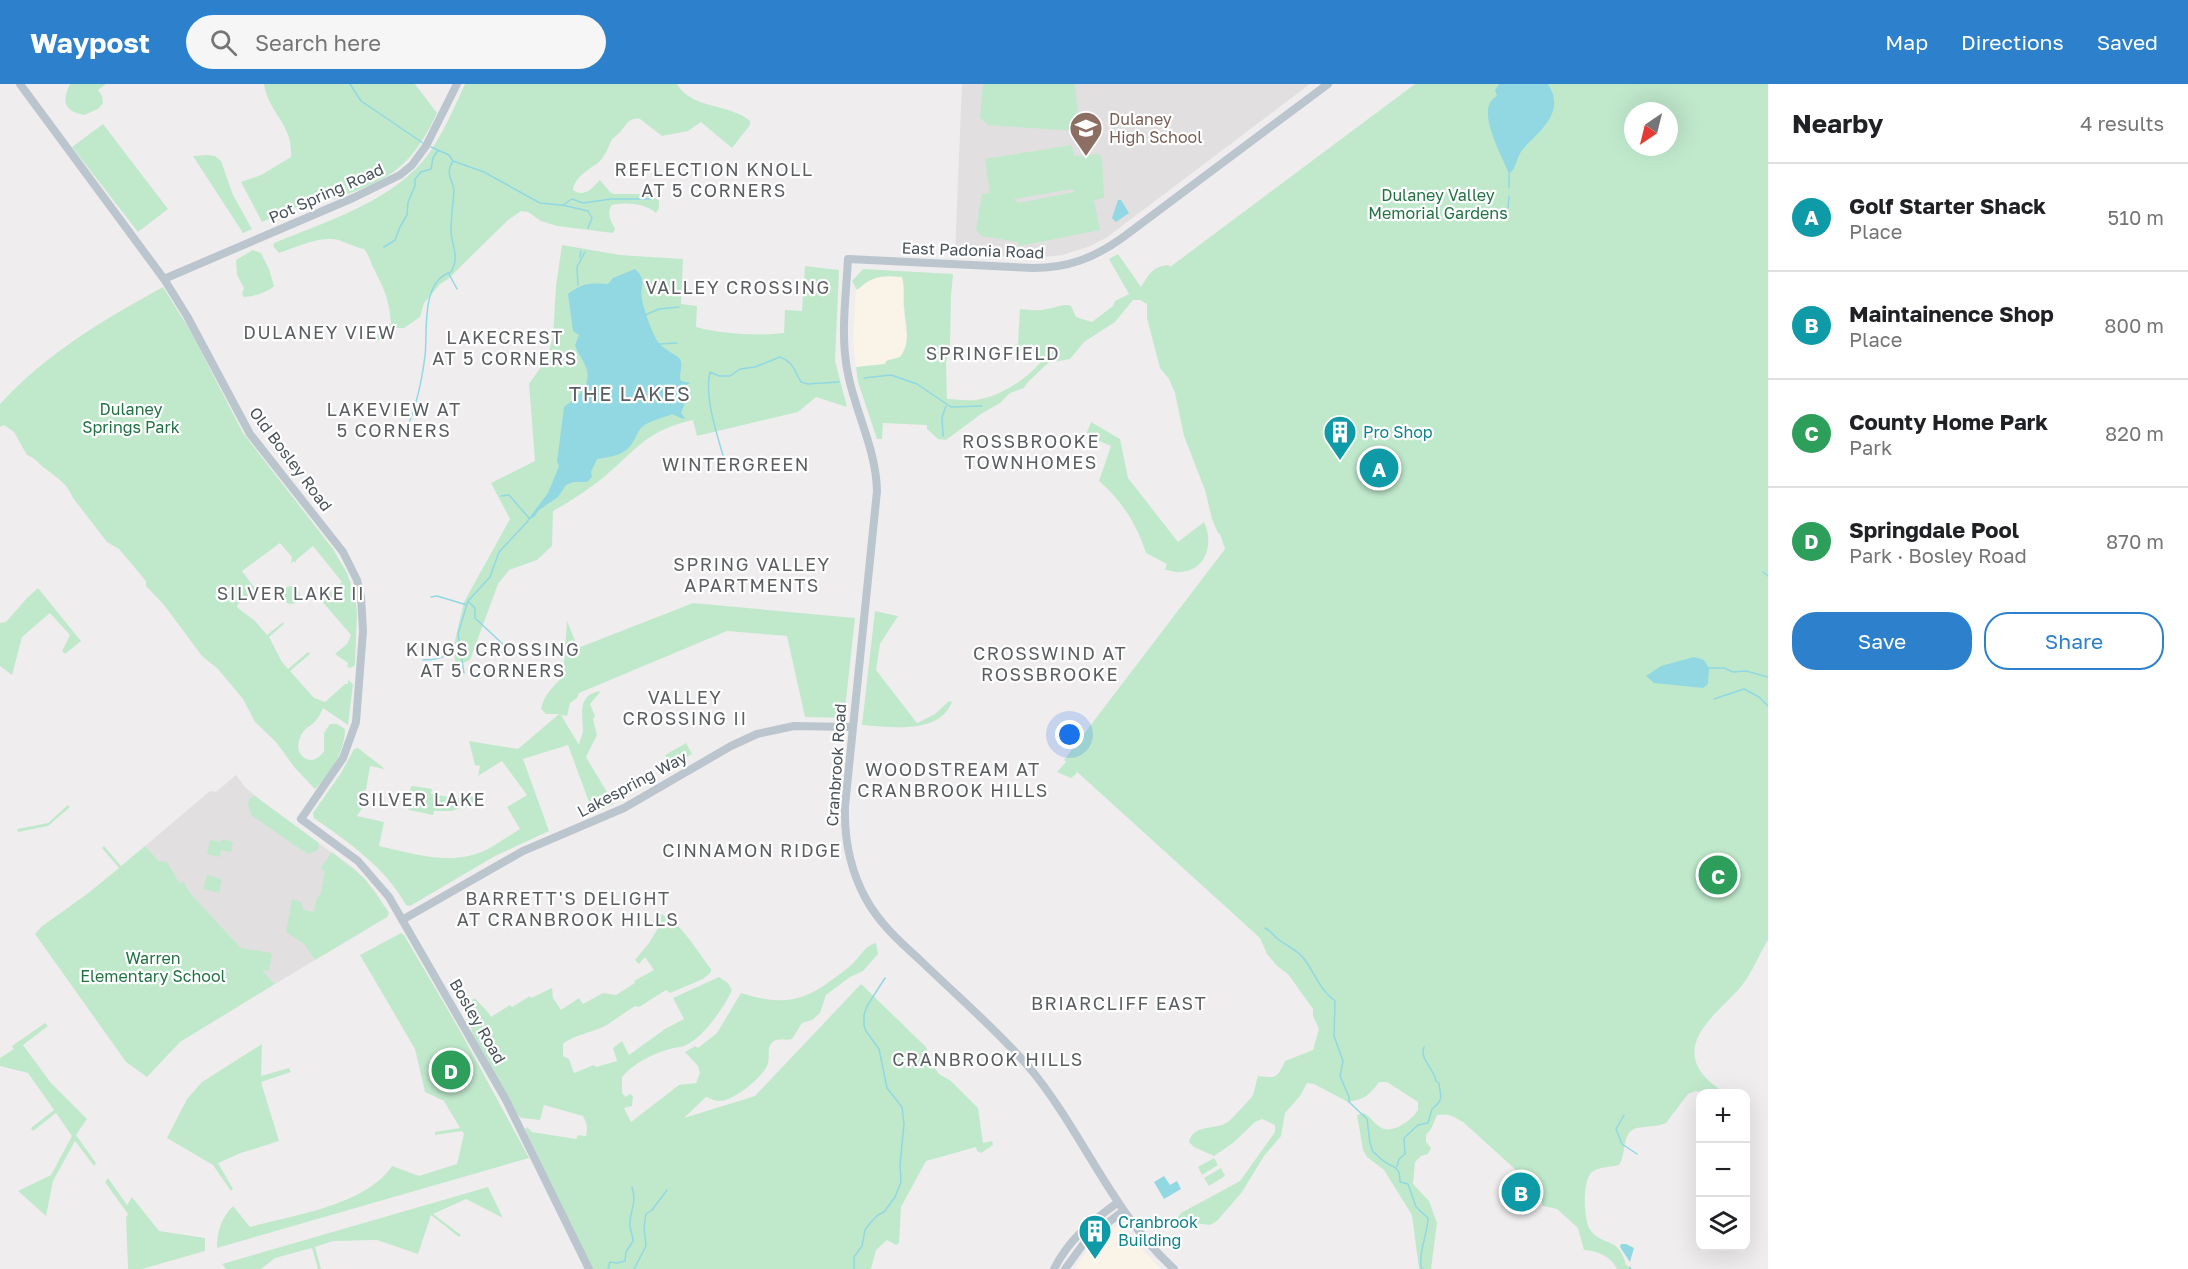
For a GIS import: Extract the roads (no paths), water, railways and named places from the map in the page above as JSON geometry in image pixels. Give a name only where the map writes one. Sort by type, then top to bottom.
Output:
[{"type":"street","name":"Old Bosley Road","points":[[20,84],[164,279],[195,330],[243,423],[343,552],[357,580],[362,597],[363,631],[359,701],[354,730],[343,758],[301,819]]},
{"type":"street","name":"Pot Spring Road","points":[[164,279],[353,198],[400,175],[412,165],[426,146],[457,84]]},
{"type":"street","name":"East Padonia Road","points":[[848,259],[1033,268],[1061,267],[1083,261],[1097,255],[1122,238],[1328,84]]},
{"type":"street","name":"Cranbrook Road","points":[[848,259],[844,332],[846,361],[848,377],[872,449],[877,491],[845,807],[845,837],[851,864],[866,898],[880,919],[1034,1073],[1063,1113],[1117,1203],[1142,1237],[1174,1269]]},
{"type":"street","name":"Lakespring Way","points":[[402,920],[523,851],[624,808],[731,746],[757,734],[794,726],[853,727]]},
{"type":"street","name":"Bosley Road","points":[[301,819],[362,865],[384,890],[506,1100],[589,1269]]},
{"type":"street","points":[[1054,1269],[1080,1232],[1117,1203]]},
{"type":"street","points":[[1065,1269],[1087,1239],[1123,1211]]},
{"type":"water","points":[[1499,84],[1548,84],[1554,103],[1549,120],[1523,149],[1514,169],[1509,174],[1496,145],[1489,121],[1490,102],[1497,96],[1495,90]]},
{"type":"water","points":[[1118,200],[1121,200],[1129,213],[1116,222],[1112,218]]},
{"type":"water","points":[[635,269],[641,277],[643,304],[656,338],[663,347],[680,359],[681,381],[691,383],[681,387],[685,403],[681,413],[685,418],[672,414],[641,428],[630,446],[622,453],[597,459],[591,472],[592,477],[587,482],[573,482],[566,485],[558,497],[526,522],[548,493],[559,466],[557,462],[564,407],[580,394],[588,377],[575,345],[579,335],[573,331],[568,294],[587,284],[608,284],[613,278]]},
{"type":"water","points":[[1694,657],[1704,660],[1709,668],[1708,684],[1703,688],[1654,683],[1646,676],[1661,666]]},
{"type":"water","points":[[457,1058],[458,1079],[448,1079],[443,1085],[439,1084],[437,1077],[442,1069],[447,1069],[446,1059]]},
{"type":"water","points":[[1164,1176],[1170,1185],[1177,1181],[1181,1189],[1164,1199],[1154,1182]]},
{"type":"water","points":[[1621,1244],[1634,1248],[1630,1262],[1620,1247]]},
{"type":"waterway","points":[[350,84],[361,101],[423,143]]},
{"type":"waterway","points":[[431,147],[449,155],[453,161],[484,172],[540,203],[588,211],[592,218],[588,228]]},
{"type":"waterway","points":[[384,247],[395,240],[407,215],[408,202],[415,186],[415,179],[421,172],[431,169],[433,158],[438,150]]},
{"type":"waterway","points":[[408,425],[417,400],[422,374],[430,296],[441,277],[451,272],[455,261],[451,231],[454,188],[449,174],[453,161]]},
{"type":"waterway","points":[[1509,174],[1509,188]]},
{"type":"waterway","points":[[1508,208],[1509,196]]},
{"type":"waterway","points":[[563,205],[572,199],[583,203],[611,199],[652,199]]},
{"type":"waterway","points":[[580,257],[581,251]]},
{"type":"waterway","points":[[578,285],[577,267],[585,252]]},
{"type":"waterway","points":[[449,274],[457,289]]},
{"type":"waterway","points":[[645,315],[659,309],[679,307]]},
{"type":"waterway","points":[[660,344],[677,343]]},
{"type":"waterway","points":[[724,459],[710,404],[710,372],[719,376],[730,376],[740,369],[755,367],[780,357],[791,364],[801,382],[808,384],[839,382]]},
{"type":"waterway","points":[[864,378],[891,375],[917,384],[951,407],[982,406]]},
{"type":"waterway","points":[[943,436],[942,417],[946,406]]},
{"type":"waterway","points":[[501,496],[509,495],[529,518]]},
{"type":"waterway","points":[[464,673],[458,634],[468,601],[490,577],[499,552],[528,521]]},
{"type":"waterway","points":[[1763,572],[1768,576]]},
{"type":"waterway","points":[[431,597],[437,596],[467,605]]},
{"type":"waterway","points":[[468,601],[475,608],[475,618],[508,649]]},
{"type":"waterway","points":[[423,660],[444,657],[459,642]]},
{"type":"waterway","points":[[1709,668],[1724,668],[1733,672],[1746,671],[1768,677]]},
{"type":"waterway","points":[[1714,699],[1744,689],[1759,697],[1768,706]]},
{"type":"waterway","points":[[1265,928],[1302,957],[1322,987],[1335,1001],[1334,1036],[1343,1061],[1340,1076],[1349,1102],[1367,1119],[1373,1152],[1397,1169],[1400,1182],[1408,1184],[1416,1207],[1428,1218],[1421,1258],[1422,1269]]},
{"type":"waterway","points":[[854,1269],[854,1257],[862,1246],[865,1230],[878,1215],[884,1212],[895,1197],[901,1182],[900,1165],[904,1124],[902,1107],[887,1088],[879,1049],[864,1025],[867,1006],[885,978]]},
{"type":"waterway","points":[[1397,1166],[1399,1159],[1405,1154],[1404,1138],[1418,1125],[1428,1123],[1432,1109],[1440,1100],[1439,1083],[1423,1056],[1424,1047]]},
{"type":"waterway","points":[[1624,1115],[1616,1129],[1622,1144],[1637,1154]]},
{"type":"waterway","points":[[608,1269],[610,1262],[625,1261],[626,1252],[633,1241],[630,1224],[634,1202],[632,1187]]},
{"type":"waterway","points":[[634,1269],[646,1246],[644,1227],[646,1214],[652,1210],[667,1190]]},
{"type":"place","name":"Dulaney High School","points":[[1086,157]]},
{"type":"place","name":"Pro Shop","points":[[1340,461]]},
{"type":"place","name":"Golf Starter Shack","points":[[1379,468]]},
{"type":"place","name":"County Home Park","points":[[1718,875]]},
{"type":"place","name":"Springdale Pool","points":[[451,1070]]},
{"type":"place","name":"Maintainence Shop","points":[[1521,1192]]},
{"type":"place","name":"Cranbrook Building","points":[[1095,1260]]},
{"type":"district","name":"REFLECTION KNOLL AT 5 CORNERS","points":[[714,180]]},
{"type":"district","name":"VALLEY CROSSING","points":[[738,288]]},
{"type":"district","name":"DULANEY VIEW","points":[[320,333]]},
{"type":"district","name":"LAKECREST AT 5 CORNERS","points":[[505,348]]},
{"type":"district","name":"SPRINGFIELD","points":[[993,354]]},
{"type":"district","name":"THE LAKES","points":[[630,394]]},
{"type":"district","name":"LAKEVIEW AT 5 CORNERS","points":[[394,420]]},
{"type":"district","name":"ROSSBROOKE TOWNHOMES","points":[[1031,452]]},
{"type":"district","name":"WINTERGREEN","points":[[736,465]]},
{"type":"district","name":"SPRING VALLEY APARTMENTS","points":[[752,575]]},
{"type":"district","name":"SILVER LAKE II","points":[[291,594]]},
{"type":"district","name":"KINGS CROSSING AT 5 CORNERS","points":[[493,660]]},
{"type":"district","name":"CROSSWIND AT ROSSBROOKE","points":[[1050,664]]},
{"type":"district","name":"VALLEY CROSSING II","points":[[685,708]]},
{"type":"district","name":"WOODSTREAM AT CRANBROOK HILLS","points":[[953,780]]},
{"type":"district","name":"SILVER LAKE","points":[[422,800]]},
{"type":"district","name":"CINNAMON RIDGE","points":[[752,851]]},
{"type":"district","name":"BARRETT'S DELIGHT AT CRANBROOK HILLS","points":[[568,909]]},
{"type":"district","name":"BRIARCLIFF EAST","points":[[1119,1004]]},
{"type":"district","name":"CRANBROOK HILLS","points":[[988,1060]]},
{"type":"park label","name":"Dulaney Valley Memorial Gardens","points":[[1438,204]]},
{"type":"park label","name":"Dulaney Springs Park","points":[[131,418]]},
{"type":"park label","name":"Warren Elementary School","points":[[153,967]]}]
